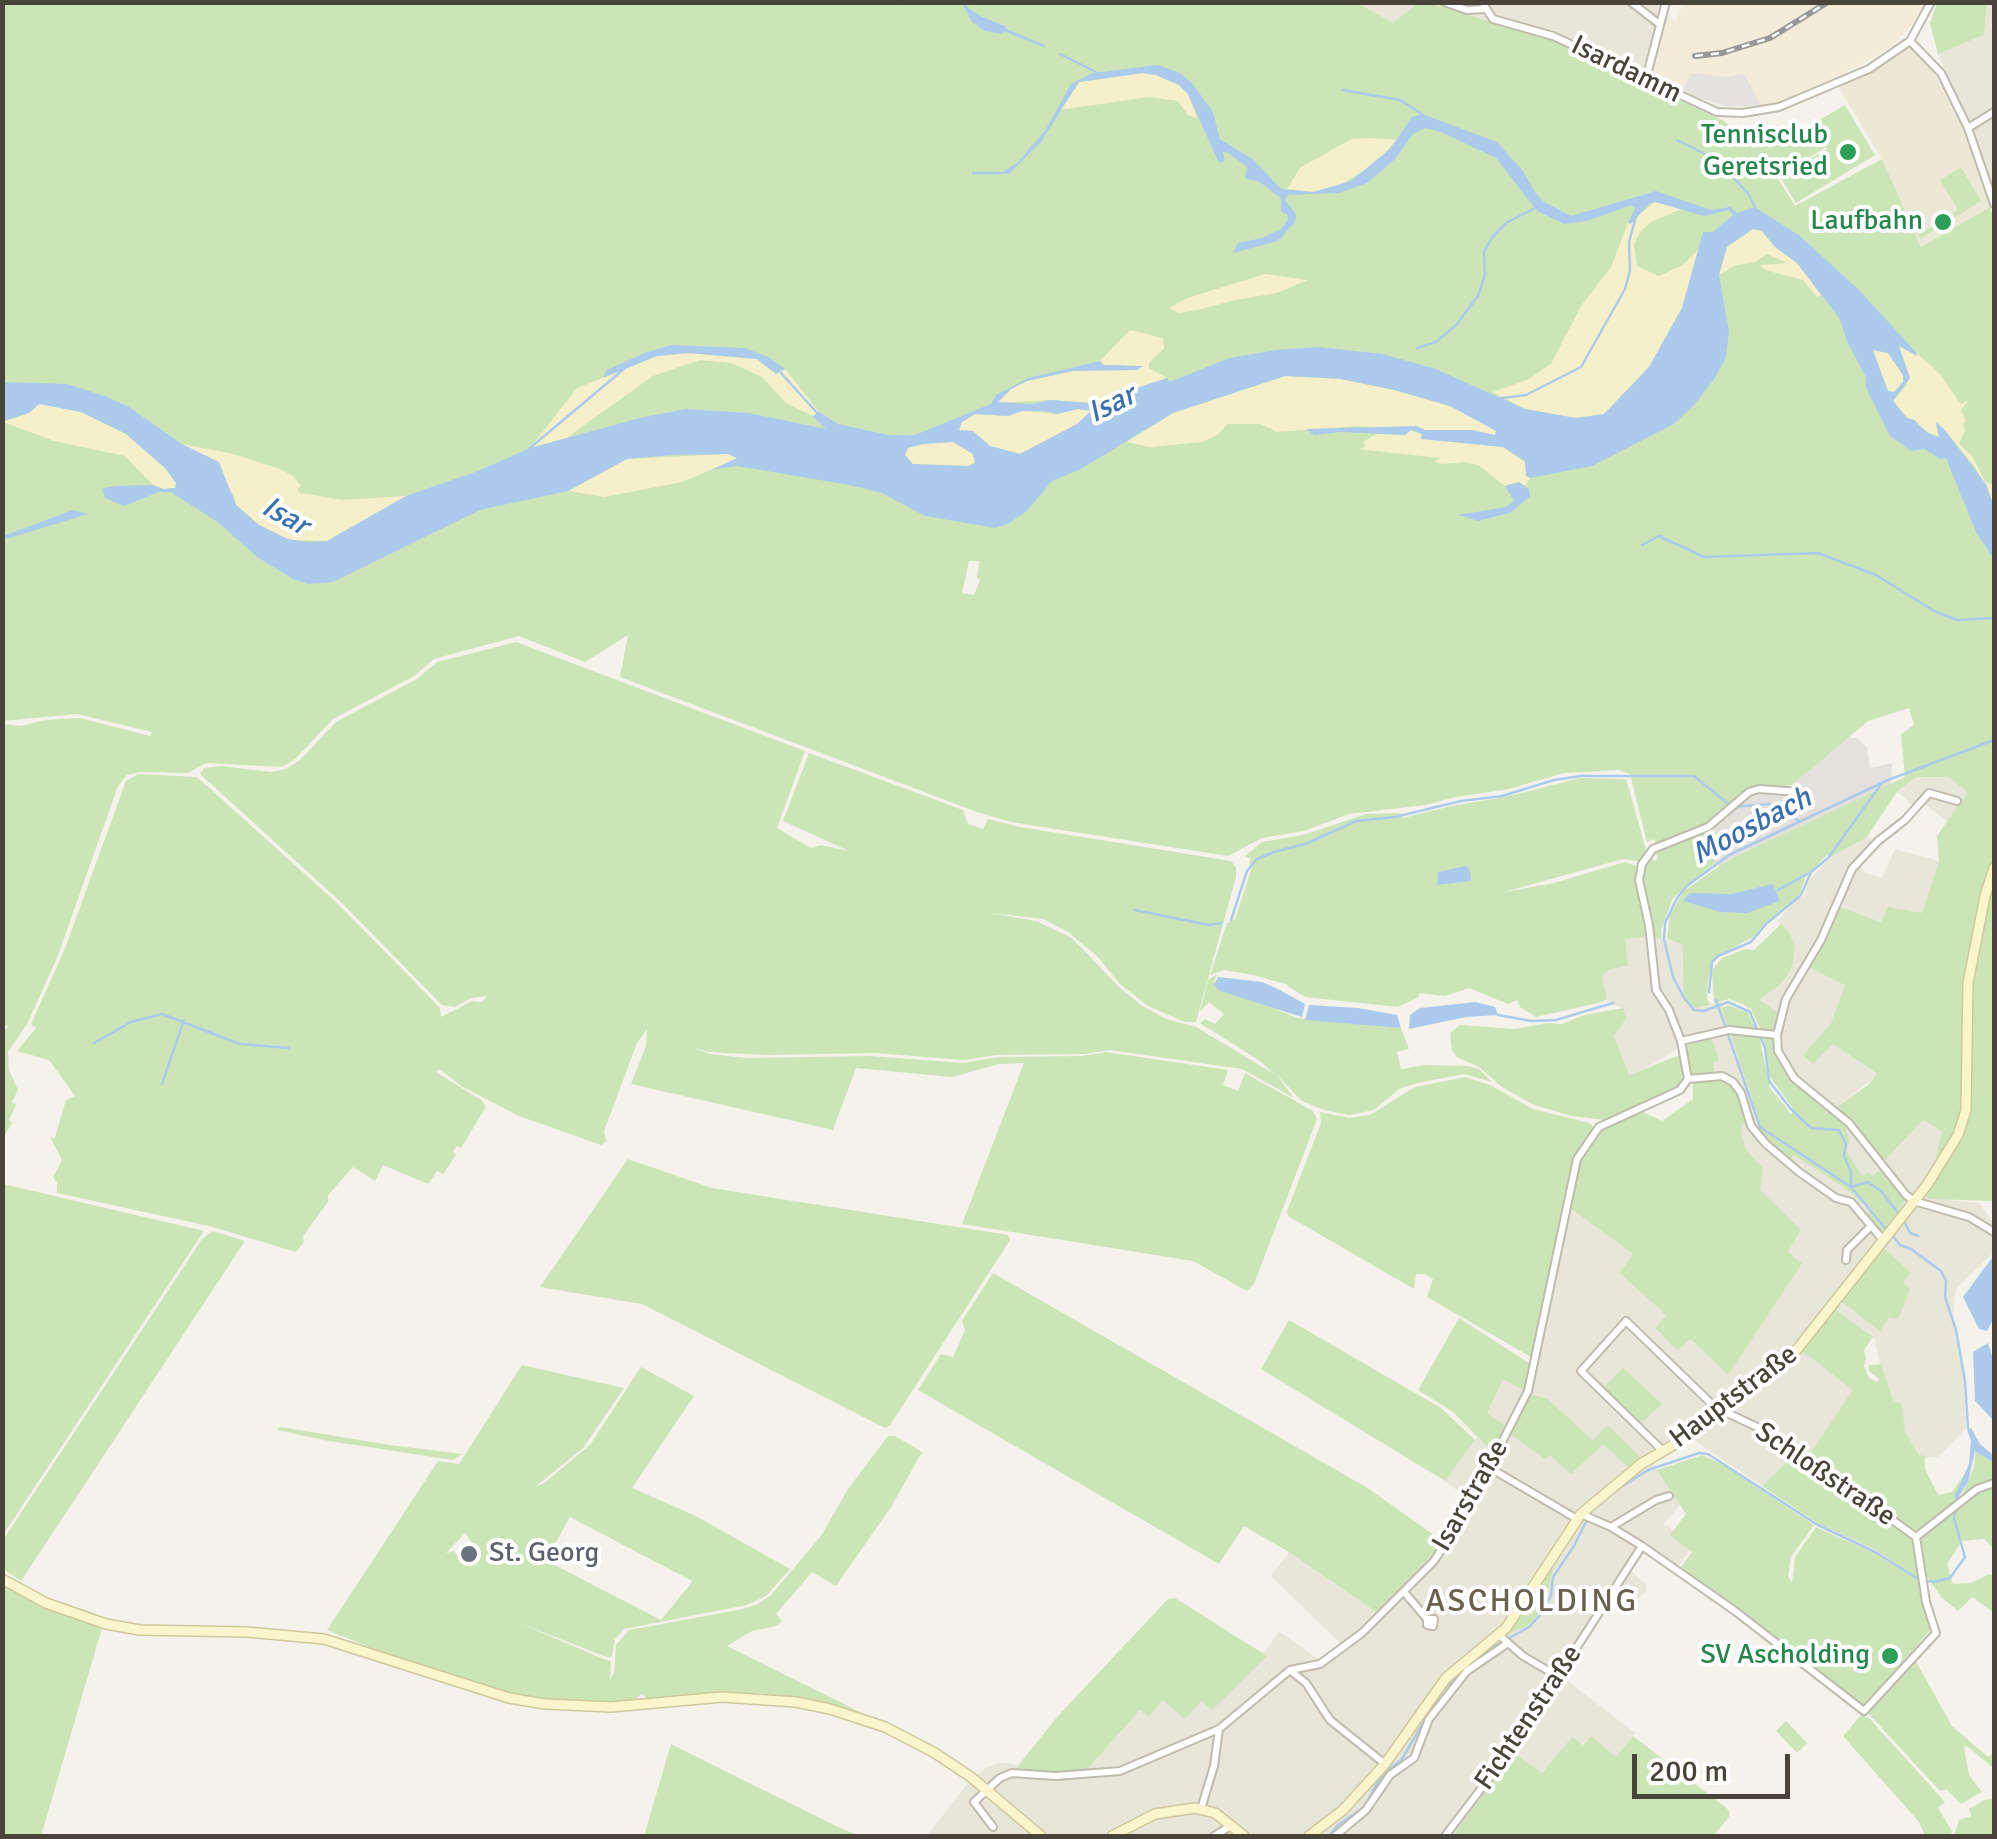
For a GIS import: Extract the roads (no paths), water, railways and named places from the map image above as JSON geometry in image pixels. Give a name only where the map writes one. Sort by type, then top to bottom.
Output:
[{"type":"main road","name":"Hauptstraße","points":[[1309,1836],[1343,1810],[1385,1764],[1404,1754],[1446,1678],[1504,1639],[1584,1517],[1626,1476],[1801,1348],[1914,1201],[1948,1152],[1966,1110],[1968,983],[1984,896],[1994,868]]},
{"type":"main road","points":[[2,1579],[46,1603],[106,1624],[140,1630],[247,1632],[324,1640],[509,1698],[545,1704],[611,1707],[722,1697],[796,1702],[885,1727],[935,1752],[1042,1836]]},
{"type":"main road","points":[[1112,1836],[1154,1814],[1201,1809],[1215,1813],[1242,1836]]},
{"type":"street","name":"Isardamm","points":[[1444,2],[1468,10],[1483,6],[1493,20],[1554,36],[1717,112],[1762,111],[1870,69],[1910,41]]},
{"type":"street","points":[[1631,2],[1658,24]]},
{"type":"street","points":[[1646,80],[1666,2]]},
{"type":"street","points":[[1932,2],[1910,41],[1942,73],[1968,128],[1994,204]]},
{"type":"street","points":[[1968,128],[1994,112]]},
{"type":"street","points":[[1800,792],[1760,789],[1741,796],[1708,827],[1654,848],[1642,864],[1639,880],[1649,925],[1656,990],[1670,1010],[1688,1079],[1722,1076],[1733,1082],[1741,1093],[1751,1126],[1766,1144],[1836,1198],[1851,1202],[1883,1240]]},
{"type":"street","points":[[1957,801],[1929,792],[1852,869],[1821,940],[1786,999],[1776,1035],[1778,1051],[1794,1078],[1848,1123],[1898,1188],[1914,1201],[1969,1217],[1994,1232]]},
{"type":"street","points":[[1681,1041],[1726,1031],[1776,1035]]},
{"type":"street","name":"Isarstraße","points":[[1290,1670],[1327,1660],[1362,1633],[1405,1592],[1448,1541],[1528,1391],[1577,1159],[1600,1127],[1680,1090],[1688,1079]]},
{"type":"street","points":[[1846,1260],[1847,1250],[1871,1226]]},
{"type":"street","name":"Schloßstraße","points":[[1490,1468],[1642,1546],[1735,1611],[1864,1711],[1936,1633],[1922,1580],[1916,1536],[1794,1448],[1760,1427],[1720,1410],[1626,1321],[1581,1371],[1663,1451]]},
{"type":"street","points":[[1720,1410],[1788,1350]]},
{"type":"street","points":[[1916,1536],[1978,1489],[1994,1483]]},
{"type":"street","points":[[1611,1527],[1668,1496]]},
{"type":"street","name":"Fichtenstraße","points":[[1445,1836],[1510,1751],[1642,1546]]},
{"type":"street","points":[[1405,1592],[1427,1619]]},
{"type":"street","points":[[1336,1836],[1366,1810],[1429,1718],[1467,1671],[1504,1639],[1557,1676]]},
{"type":"street","points":[[1306,1683],[1308,1667]]},
{"type":"street","points":[[993,1828],[974,1802],[1000,1778],[1012,1773],[1056,1776],[1120,1771],[1219,1729],[1290,1670],[1306,1683],[1330,1720],[1385,1764]]},
{"type":"street","points":[[1201,1809],[1219,1729]]},
{"type":"street","points":[[1214,1836],[1232,1825]]},
{"type":"water","points":[[962,3],[1007,29],[1002,34],[985,31],[972,22]]},
{"type":"water","name":"Isar","points":[[1158,65],[1180,73],[1213,112],[1220,139],[1254,160],[1281,189],[1313,192],[1351,181],[1390,149],[1412,117],[1422,114],[1497,142],[1544,202],[1571,216],[1656,191],[1711,210],[1730,207],[1737,213],[1755,207],[1800,236],[1859,290],[1916,352],[1917,356],[1899,346],[1910,378],[1893,401],[1907,418],[1928,433],[1939,437],[1936,422],[1944,429],[1986,484],[1994,507],[1994,560],[1976,532],[1946,458],[1939,459],[1925,449],[1911,451],[1890,436],[1866,388],[1866,377],[1847,342],[1840,319],[1797,263],[1775,247],[1762,231],[1753,229],[1727,247],[1719,275],[1729,332],[1726,357],[1694,405],[1674,424],[1592,466],[1530,478],[1526,476],[1525,461],[1503,447],[1421,439],[1422,434],[1411,430],[1405,435],[1314,435],[1306,429],[1416,426],[1495,435],[1496,431],[1450,406],[1394,390],[1341,379],[1285,376],[1173,413],[1081,469],[1052,481],[1027,511],[995,528],[925,516],[882,493],[849,485],[737,466],[711,470],[737,458],[728,454],[674,455],[627,459],[568,491],[480,510],[333,582],[308,584],[257,557],[219,523],[171,492],[159,492],[124,506],[105,498],[102,489],[115,486],[175,488],[176,483],[165,468],[126,434],[81,412],[39,404],[29,413],[3,421],[3,382],[67,384],[105,396],[219,462],[236,505],[259,525],[288,539],[309,542],[327,541],[406,496],[530,448],[640,418],[685,409],[749,413],[826,429],[813,416],[819,412],[838,424],[889,435],[915,435],[991,404],[996,395],[1028,378],[1100,361],[1104,365],[1143,366],[1137,370],[1073,371],[1027,381],[998,402],[1033,404],[1050,400],[1092,403],[1100,408],[1116,395],[1167,378],[1170,382],[1229,358],[1318,347],[1383,354],[1436,369],[1525,409],[1576,418],[1604,414],[1649,367],[1682,308],[1703,232],[1713,232],[1733,215],[1729,210],[1704,216],[1655,202],[1631,224],[1628,223],[1635,208],[1631,205],[1587,221],[1564,224],[1537,211],[1496,158],[1425,128],[1413,134],[1395,159],[1367,183],[1339,193],[1288,195],[1285,200],[1296,214],[1295,222],[1278,241],[1233,253],[1238,243],[1281,229],[1288,220],[1287,214],[1281,212],[1281,198],[1258,181],[1245,179],[1247,167],[1228,153],[1223,152],[1225,161],[1219,163],[1188,94],[1179,85],[1156,75],[1143,73],[1079,82],[1041,142],[1009,174],[1001,173],[1017,163],[1045,131],[1071,84],[1093,73]],"holes":[[[1873,350],[1888,353],[1903,375],[1903,382],[1894,392],[1888,391]],[[1078,409],[1091,411],[1077,424],[1020,454],[990,446],[973,431],[959,430],[962,422],[975,414],[1057,414]],[[953,442],[973,454],[975,463],[913,464],[905,455],[908,448]]]},
{"type":"water","points":[[672,345],[745,348],[785,369],[776,374],[757,359],[688,353],[657,356],[603,378],[607,370]]},
{"type":"water","points":[[1519,482],[1529,489],[1530,497],[1510,513],[1478,521],[1458,515],[1506,507],[1514,501],[1505,486]]},
{"type":"water","points":[[73,510],[88,514],[3,540],[3,536]]},
{"type":"water","points":[[1466,866],[1471,881],[1437,885],[1438,872]]},
{"type":"water","points":[[1773,884],[1780,901],[1747,913],[1720,912],[1683,901],[1690,893],[1731,894]]},
{"type":"water","points":[[1218,977],[1262,982],[1276,988],[1305,1004],[1302,1017],[1220,991],[1214,985]]},
{"type":"water","points":[[1476,1002],[1495,1007],[1498,1015],[1409,1029],[1410,1015],[1420,1008]]},
{"type":"water","points":[[1309,1005],[1397,1015],[1401,1028],[1305,1020]]},
{"type":"water","points":[[1994,1255],[1994,1318],[1987,1331],[1979,1329],[1963,1297]]},
{"type":"water","points":[[1988,1343],[1994,1362],[1993,1420],[1975,1401],[1973,1352]]},
{"type":"water","points":[[1971,1428],[1980,1444],[1994,1456],[1994,1463],[1975,1451],[1968,1482],[1955,1503],[1969,1464],[1971,1440],[1967,1430]]},
{"type":"waterway","points":[[1005,30],[1044,46]]},
{"type":"waterway","points":[[1060,54],[1096,72]]},
{"type":"waterway","points":[[1343,90],[1400,100],[1422,114]]},
{"type":"waterway","points":[[1677,140],[1715,159],[1748,193],[1755,207]]},
{"type":"waterway","points":[[973,173],[1001,173]]},
{"type":"waterway","points":[[1417,348],[1436,342],[1457,324],[1478,296],[1485,275],[1484,251],[1494,235],[1506,223],[1535,208]]},
{"type":"waterway","points":[[1502,398],[1526,395],[1581,367],[1625,289],[1630,271],[1629,242],[1636,216]]},
{"type":"waterway","points":[[530,448],[624,369]]},
{"type":"waterway","points":[[781,373],[819,415]]},
{"type":"waterway","points":[[1642,545],[1659,536],[1704,557],[1818,553],[1876,575],[1934,611],[1957,620],[1994,618]]},
{"type":"waterway","name":"Moosbach","points":[[1885,1228],[1851,1187],[1851,1172],[1844,1156],[1846,1144],[1839,1130],[1811,1128],[1769,1081],[1765,1048],[1750,1012],[1728,1002],[1704,1011],[1694,1010],[1684,998],[1673,977],[1664,939],[1665,923],[1687,886],[1729,855],[1888,780],[1994,740]]},
{"type":"waterway","points":[[1231,920],[1247,871],[1257,859],[1308,843],[1356,821],[1502,796],[1554,780],[1581,776],[1694,776],[1732,807],[1770,804],[1799,821]]},
{"type":"waterway","name":"Moosbach","points":[[1709,992],[1712,962],[1751,942],[1801,895],[1811,872],[1828,858],[1882,783]]},
{"type":"waterway","points":[[1778,890],[1807,874]]},
{"type":"waterway","points":[[1135,910],[1209,925],[1221,923]]},
{"type":"waterway","points":[[1716,1000],[1760,1127],[1851,1187],[1868,1182],[1881,1191],[1898,1213]]},
{"type":"waterway","points":[[1498,1015],[1531,1021],[1556,1020],[1613,1003]]},
{"type":"waterway","points":[[94,1043],[131,1022],[162,1014],[240,1044],[289,1048]]},
{"type":"waterway","points":[[162,1084],[184,1020]]},
{"type":"waterway","points":[[1904,1221],[1910,1233],[1918,1236]]},
{"type":"waterway","name":"Moosbach","points":[[1893,1236],[1900,1245],[1941,1271],[1946,1281],[1945,1297],[1956,1330],[1965,1381],[1968,1428]]},
{"type":"waterway","points":[[1615,1491],[1648,1470],[1699,1453],[1708,1454],[1816,1524],[1877,1553],[1918,1579],[1933,1582],[1950,1578],[1965,1557],[1954,1518],[1956,1508]]},
{"type":"waterway","points":[[1481,1654],[1529,1627],[1542,1613],[1551,1595],[1553,1577],[1593,1508]]},
{"type":"waterway","points":[[1441,1692],[1467,1666]]},
{"type":"waterway","points":[[1329,1836],[1364,1807],[1380,1778],[1402,1759],[1437,1699]]},
{"type":"railway","points":[[1695,56],[1722,53],[1770,38],[1828,2]]},
{"type":"place","name":"Tennisclub Geretsried","points":[[1848,152]]},
{"type":"place","name":"Laufbahn","points":[[1943,222]]},
{"type":"place","name":"St. Georg","points":[[469,1554]]},
{"type":"place","name":"SV Ascholding","points":[[1890,1656]]},
{"type":"district","name":"ASCHOLDING","points":[[1532,1603]]}]
